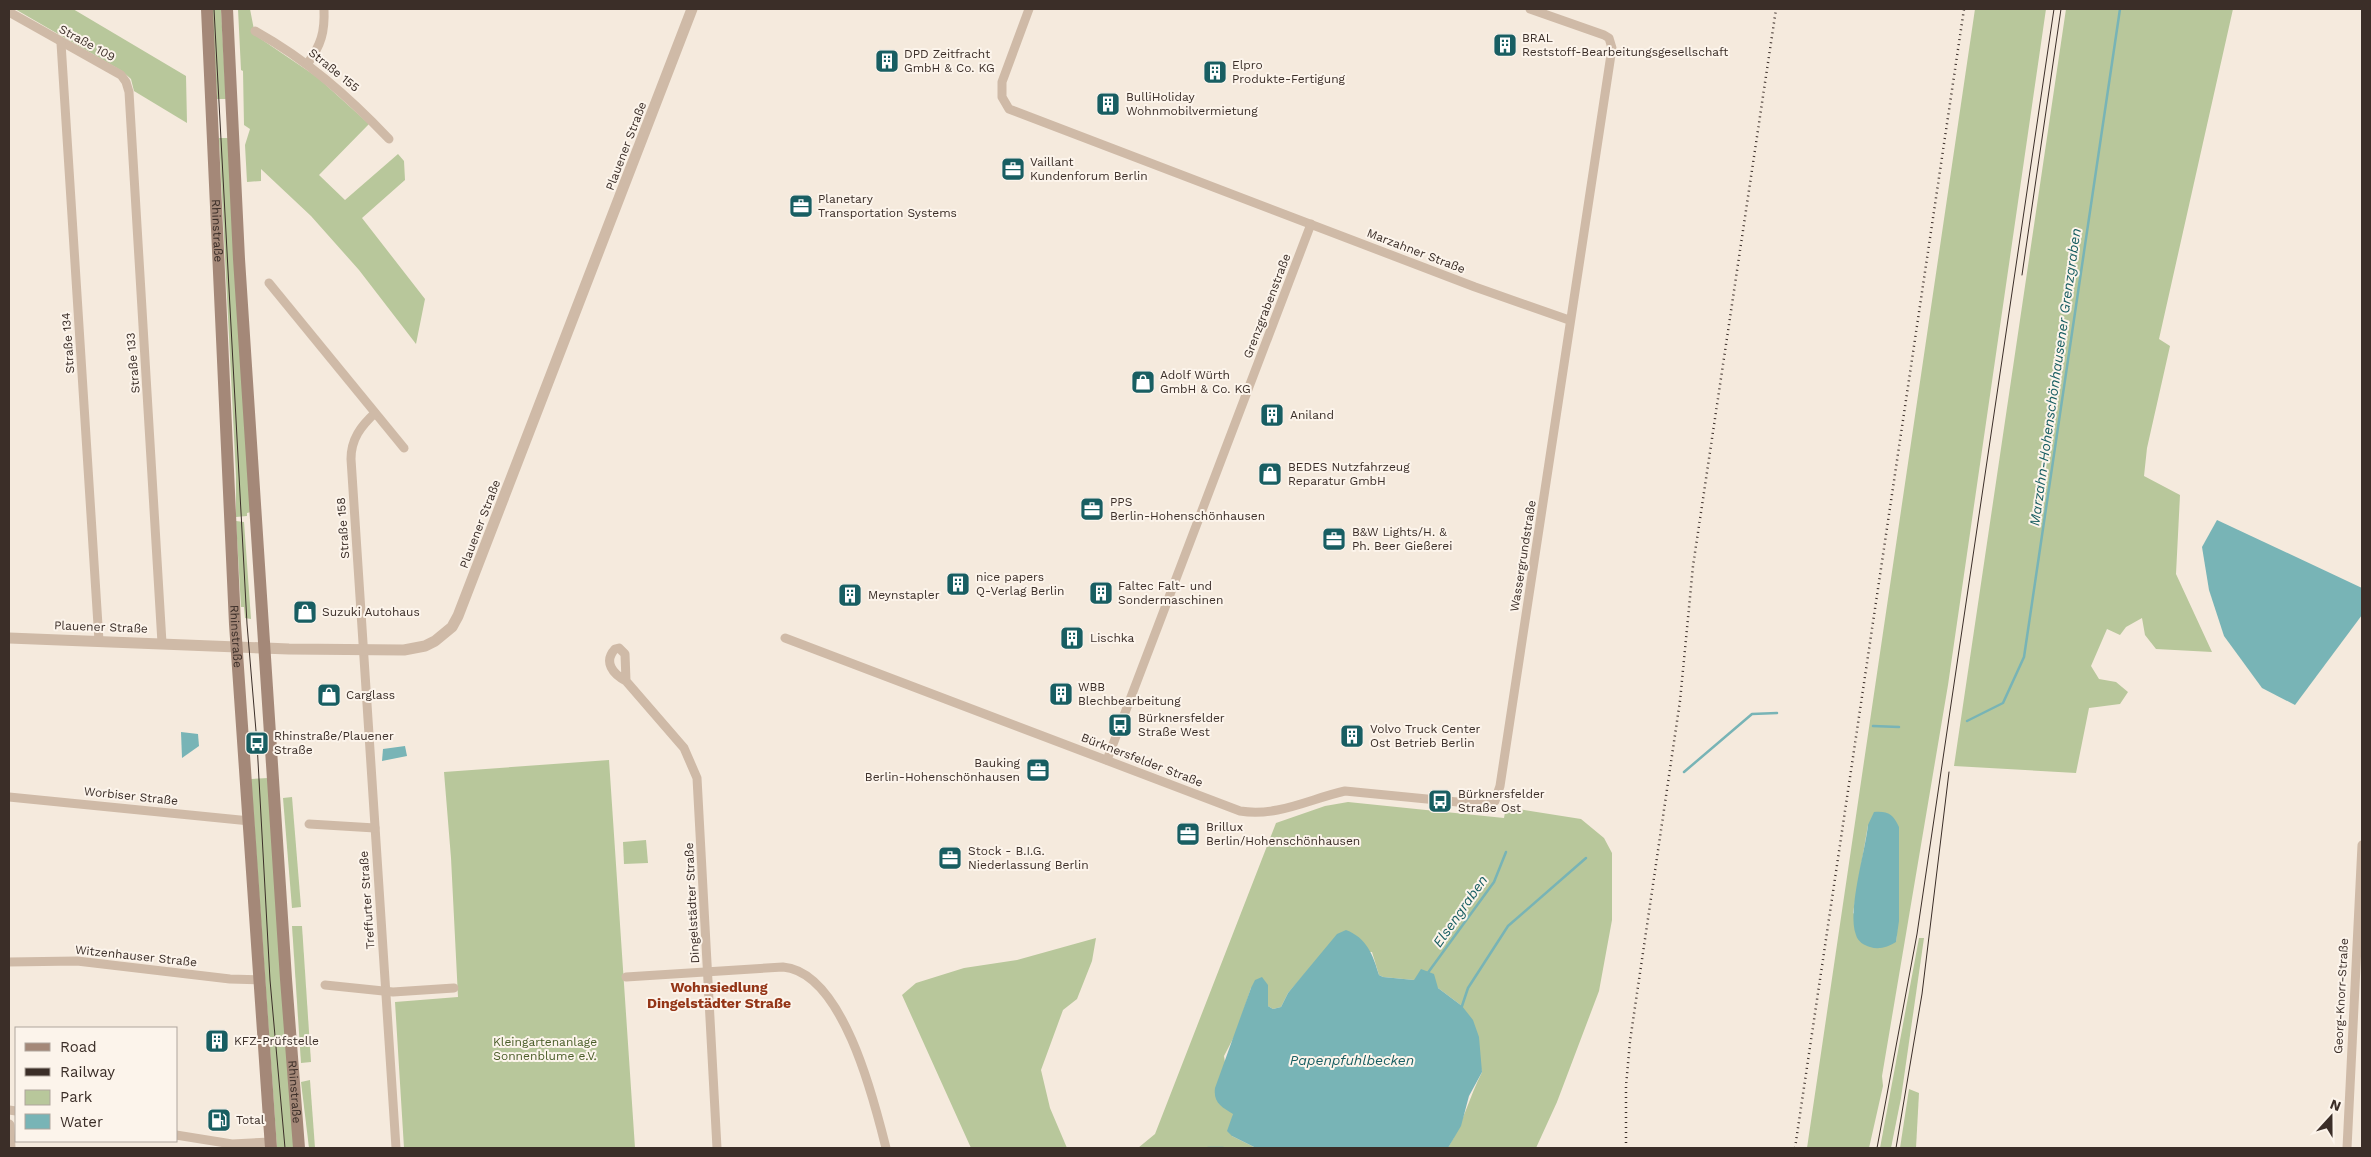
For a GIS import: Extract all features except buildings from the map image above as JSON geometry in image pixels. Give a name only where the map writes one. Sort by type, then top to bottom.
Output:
[{"type":"main road","name":"Rhinstraße","points":[[207,9],[214,122],[229,519],[271,1145]]},
{"type":"main road","name":"Rhinstraße","points":[[227,9],[232,136],[286,979],[299,1148]]},
{"type":"street","points":[[308,63],[317,50],[324,33],[324,9]]},
{"type":"street","name":"Plauener Straße","points":[[9,638],[404,650],[425,646],[444,634],[458,616],[692,9]]},
{"type":"street","name":"Marzahner Straße","points":[[1029,9],[1002,82],[1002,97],[1009,109],[1570,320]]},
{"type":"street","points":[[1530,9],[1604,35],[1609,38],[1612,44],[1570,320]]},
{"type":"street","name":"Straße 109","points":[[9,12],[121,76],[126,82]]},
{"type":"street","name":"Straße 155","points":[[255,31],[308,63],[356,104],[389,139]]},
{"type":"street","name":"Straße 134","points":[[62,43],[99,641]]},
{"type":"street","name":"Straße 133","points":[[126,82],[129,92],[141,317],[150,419],[162,643]]},
{"type":"street","name":"Grenzgrabenstraße","points":[[1107,760],[1311,224]]},
{"type":"street","points":[[269,283],[404,448]]},
{"type":"street","name":"Wassergrundstraße","points":[[1499,794],[1570,320]]},
{"type":"street","name":"Straße 158","points":[[364,650],[351,451],[358,432],[375,413]]},
{"type":"street","name":"Bürknersfelder Straße","points":[[785,638],[1240,811],[1255,813],[1283,810],[1324,795],[1345,791],[1488,805],[1495,801],[1499,794]]},
{"type":"street","name":"Treffurter Straße","points":[[364,650],[396,1148]]},
{"type":"street","name":"Dingelstädter Straße","points":[[626,681],[684,748],[694,768],[698,791],[717,1148]]},
{"type":"street","name":"Worbiser Straße","points":[[9,797],[250,820]]},
{"type":"street","points":[[309,824],[375,828]]},
{"type":"street","name":"Georg-Knorr-Straße","points":[[2347,1148],[2362,845]]},
{"type":"street","name":"Witzenhauser Straße","points":[[9,962],[77,961],[230,980],[260,980]]},
{"type":"street","points":[[626,976],[782,967],[796,969],[812,980],[829,1000],[849,1034],[864,1073],[886,1148]]},
{"type":"street","points":[[325,985],[385,990],[454,988]]},
{"type":"street","points":[[9,1124],[10,1148]]},
{"type":"street","points":[[178,1135],[232,1144],[271,1145]]},
{"type":"green space","points":[[15,9],[73,9],[186,76],[187,123],[134,91],[131,79],[122,71]]},
{"type":"green space","points":[[212,9],[221,9],[226,99],[217,99]]},
{"type":"green space","points":[[238,9],[250,9],[255,35],[317,77],[369,124],[319,175],[345,200],[398,154],[404,161],[405,180],[362,218],[425,299],[416,344],[359,270],[311,216],[261,169],[261,181],[247,182],[245,145],[250,129],[244,125],[243,71],[241,70]]},
{"type":"green space","points":[[1975,9],[2046,9],[1948,685],[1882,1076],[1883,1086],[1869,1148],[1807,1148]],"holes":[[[1868,825],[1899,827],[1898,921],[1896,942],[1853,913]]]},
{"type":"green space","points":[[2066,9],[2233,9],[2159,339],[2170,346],[2147,448],[2144,476],[2180,495],[2176,574],[2212,652],[2156,649],[2145,635],[2142,618],[2126,627],[2120,635],[2107,629],[2091,666],[2099,679],[2116,682],[2128,692],[2120,704],[2089,708],[2076,773],[1954,766]]},
{"type":"green space","points":[[219,138],[228,138],[251,512],[247,513],[247,516],[236,517],[236,476]]},
{"type":"green space","points":[[236,521],[244,522],[251,619],[245,618],[244,607],[241,607]]},
{"type":"green space","name":"Kleingartenanlage Sonnenblume e.V.","points":[[609,760],[635,1148],[404,1148],[395,1002],[458,997],[451,858],[444,772]]},
{"type":"green space","points":[[268,778],[295,1148],[277,1148],[251,779]]},
{"type":"green space","points":[[292,797],[301,907],[292,908],[283,798]]},
{"type":"green space","points":[[1348,802],[1504,818],[1506,807],[1581,819],[1604,838],[1612,853],[1612,920],[1599,991],[1557,1102],[1536,1148],[1448,1148],[1482,1072],[1462,1006],[1438,988],[1414,980],[1379,975],[1372,952],[1323,953],[1288,993],[1281,1007],[1273,1009],[1268,1006],[1268,985],[1251,988],[1236,1033],[1224,1056],[1233,1113],[1232,1136],[1256,1148],[1138,1148],[1155,1134],[1276,823],[1325,806]]},
{"type":"green space","points":[[646,840],[648,863],[624,864],[623,842]]},
{"type":"green space","points":[[292,926],[302,926],[311,1062],[301,1063]]},
{"type":"green space","points":[[1096,938],[1092,961],[1077,999],[1063,1010],[1041,1070],[1050,1108],[1067,1148],[971,1148],[902,995],[916,983],[964,968],[1017,960]]},
{"type":"green space","points":[[1919,938],[1924,938],[1901,1098],[1891,1148],[1880,1148]]},
{"type":"green space","points":[[310,1080],[315,1148],[309,1148],[301,1082]]},
{"type":"green space","points":[[1909,1089],[1919,1093],[1916,1148],[1900,1148]]},
{"type":"water","points":[[2217,520],[2362,588],[2362,615],[2295,705],[2262,688],[2224,636],[2209,590],[2202,547]]},
{"type":"water","points":[[181,732],[198,734],[199,746],[182,758]]},
{"type":"water","points":[[405,746],[407,756],[382,761],[383,749]]},
{"type":"water","points":[[1874,812],[1890,814],[1899,827],[1899,921],[1896,942],[1887,947],[1880,948],[1873,948],[1863,944],[1856,935],[1854,925],[1857,881],[1868,825]]},
{"type":"water","name":"Papenpfuhlbecken","points":[[1346,930],[1364,942],[1379,975],[1414,980],[1421,969],[1434,974],[1438,988],[1462,1006],[1473,1020],[1479,1037],[1482,1072],[1469,1096],[1461,1126],[1448,1148],[1256,1148],[1232,1136],[1227,1131],[1233,1114],[1222,1107],[1217,1101],[1215,1088],[1255,980],[1262,977],[1268,985],[1268,1006],[1273,1009],[1281,1007],[1288,993],[1337,934]]},
{"type":"waterway","name":"Marzahn-Hohenschönhausener Grenzgraben","points":[[1967,721],[2003,703],[2024,657],[2120,9]]},
{"type":"waterway","name":"Marzahn-Hohenschönhausener Grenzgraben","points":[[1684,772],[1752,714],[1777,713]]},
{"type":"waterway","name":"Marzahn-Hohenschönhausener Grenzgraben","points":[[1873,726],[1899,727]]},
{"type":"waterway","name":"Elsengraben","points":[[1427,974],[1494,882],[1506,852]]},
{"type":"waterway","name":"Marzahn-Hohenschönhausener Grenzgraben","points":[[1462,1006],[1468,988],[1508,926],[1586,858]]},
{"type":"waterway","name":"Marzahn-Hohenschönhausener Grenzgraben","points":[[1208,1148],[1223,1148]]},
{"type":"tram line","points":[[214,9],[247,624],[257,743],[270,980],[285,1148]]},
{"type":"tram line","points":[[1877,1148],[1917,934],[2054,9]]},
{"type":"tram line","points":[[2022,275],[2061,9]]},
{"type":"tram line","points":[[1896,1148],[1922,994],[1949,772]]},
{"type":"railway","points":[[1626,1148],[1626,1086],[1630,1041],[1680,701],[1693,566],[1776,9]]},
{"type":"railway","points":[[1795,1148],[1964,9]]},
{"type":"place","name":"BRAL Reststoff-Bearbeitungsgesellschaft","points":[[1505,45]]},
{"type":"place","name":"DPD Zeitfracht GmbH & Co. KG","points":[[887,61]]},
{"type":"place","name":"Elpro Produkte-Fertigung","points":[[1215,72]]},
{"type":"place","name":"BulliHoliday Wohnmobilvermietung","points":[[1108,104]]},
{"type":"place","name":"Vaillant Kundenforum Berlin","points":[[1013,169]]},
{"type":"place","name":"Planetary Transportation Systems","points":[[801,206]]},
{"type":"place","name":"Adolf Würth GmbH & Co. KG","points":[[1143,382]]},
{"type":"place","name":"Aniland","points":[[1272,415]]},
{"type":"place","name":"BEDES Nutzfahrzeug Reparatur GmbH","points":[[1270,474]]},
{"type":"place","name":"PPS Berlin-Hohenschönhausen","points":[[1092,509]]},
{"type":"place","name":"B&W Lights/H. & Ph. Beer Gießerei","points":[[1334,539]]},
{"type":"place","name":"nice papers Q-Verlag Berlin","points":[[958,584]]},
{"type":"place","name":"Faltec Falt- und Sondermaschinen","points":[[1101,593]]},
{"type":"place","name":"Meynstapler","points":[[850,595]]},
{"type":"place","name":"Suzuki Autohaus","points":[[305,612]]},
{"type":"place","name":"Lischka","points":[[1072,638]]},
{"type":"place","name":"WBB Blechbearbeitung","points":[[1061,694]]},
{"type":"place","name":"Carglass","points":[[329,695]]},
{"type":"place","name":"Bürknersfelder Straße West","points":[[1120,725]]},
{"type":"place","name":"Volvo Truck Center Ost Betrieb Berlin","points":[[1352,736]]},
{"type":"place","name":"Rhinstraße/Plauener Straße","points":[[257,743]]},
{"type":"place","name":"Bauking Berlin-Hohenschönhausen","points":[[1038,770]]},
{"type":"place","name":"Bürknersfelder Straße Ost","points":[[1440,801]]},
{"type":"place","name":"Brillux Berlin/Hohenschönhausen","points":[[1188,834]]},
{"type":"place","name":"Stock - B.I.G. Niederlassung Berlin","points":[[950,858]]},
{"type":"place","name":"KFZ-Prüfstelle","points":[[217,1041]]},
{"type":"place","name":"Total","points":[[219,1120]]},
{"type":"district","name":"Wohnsiedlung Dingelstädter Straße","points":[[719,996]]}]
